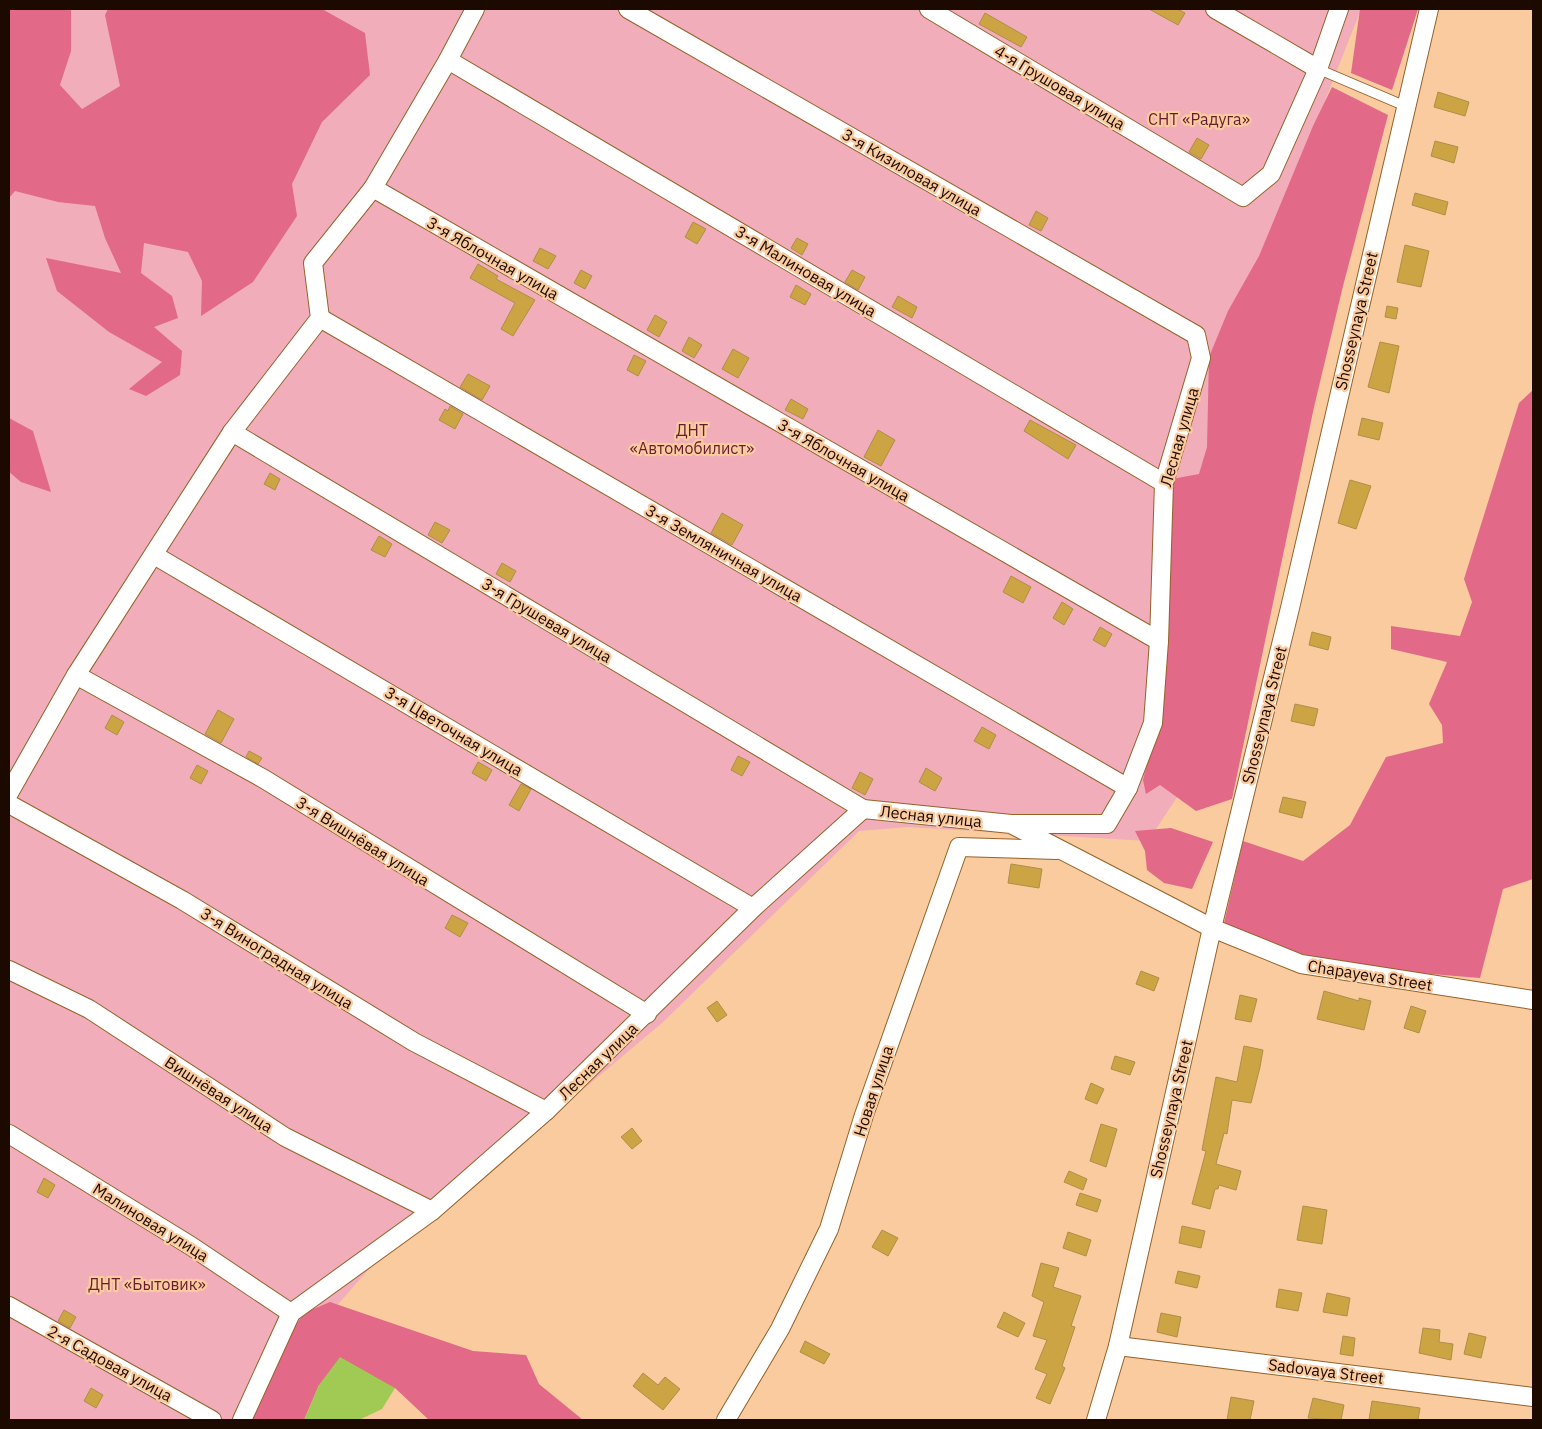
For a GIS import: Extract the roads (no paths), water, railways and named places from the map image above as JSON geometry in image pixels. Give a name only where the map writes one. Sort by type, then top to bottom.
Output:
[{"type":"street","points":[[9,793],[76,675],[232,432],[320,318],[313,263],[373,188],[448,60],[475,9]]},
{"type":"street","name":"3-я Кизиловая улица","points":[[628,9],[1196,335]]},
{"type":"street","name":"4-я Грушовая улица","points":[[929,9],[1243,197],[1271,174],[1318,69]]},
{"type":"street","points":[[1215,9],[1318,69],[1339,9]]},
{"type":"street","name":"Shosseynaya Street","points":[[1096,1420],[1118,1346],[1212,928],[1290,608],[1429,9]]},
{"type":"street","name":"3-я Малиновая улица","points":[[448,60],[1164,483]]},
{"type":"street","name":"3-я Яблочная улица","points":[[373,188],[1159,641]]},
{"type":"street","name":"3-я Земляничная улица","points":[[320,318],[1128,788]]},
{"type":"street","name":"Лесная улица","points":[[242,1420],[291,1313],[432,1211],[546,1111],[753,908],[863,809],[1011,824],[1108,824],[1128,788],[1153,723],[1159,641],[1164,483],[1201,358],[1196,335]]},
{"type":"street","name":"3-я Грушевая улица","points":[[232,432],[863,809]]},
{"type":"street","name":"3-я Цветочная улица","points":[[154,555],[753,908]]},
{"type":"street","name":"3-я Вишнёвая улица","points":[[76,675],[264,780],[647,1014]]},
{"type":"street","name":"3-я Виноградная улица","points":[[9,804],[182,900],[414,1042],[546,1111]]},
{"type":"street","name":"Лесная улица","points":[[1011,824],[1212,928]]},
{"type":"street","name":"Новая улица","points":[[726,1420],[780,1328],[829,1229],[864,1115],[959,847],[1062,851]]},
{"type":"street","name":"Chapayeva Street","points":[[1212,928],[1301,964],[1533,1000]]},
{"type":"street","name":"Вишнёвая улица","points":[[9,970],[89,1009],[285,1137],[432,1211]]},
{"type":"street","name":"Малиновая улица","points":[[9,1134],[191,1246],[291,1313]]},
{"type":"street","name":"2-я Садовая улица","points":[[9,1306],[212,1420]]},
{"type":"street","name":"Sadovaya Street","points":[[1118,1346],[1533,1397]]},
{"type":"lane","points":[[1318,69],[1405,106]]},
{"type":"park label","name":"СНТ «Радуга»","points":[[1199,119]]},
{"type":"park label","name":"ДНТ «Автомобилист»","points":[[692,439]]},
{"type":"park label","name":"ДНТ «Бытовик»","points":[[147,1284]]}]
